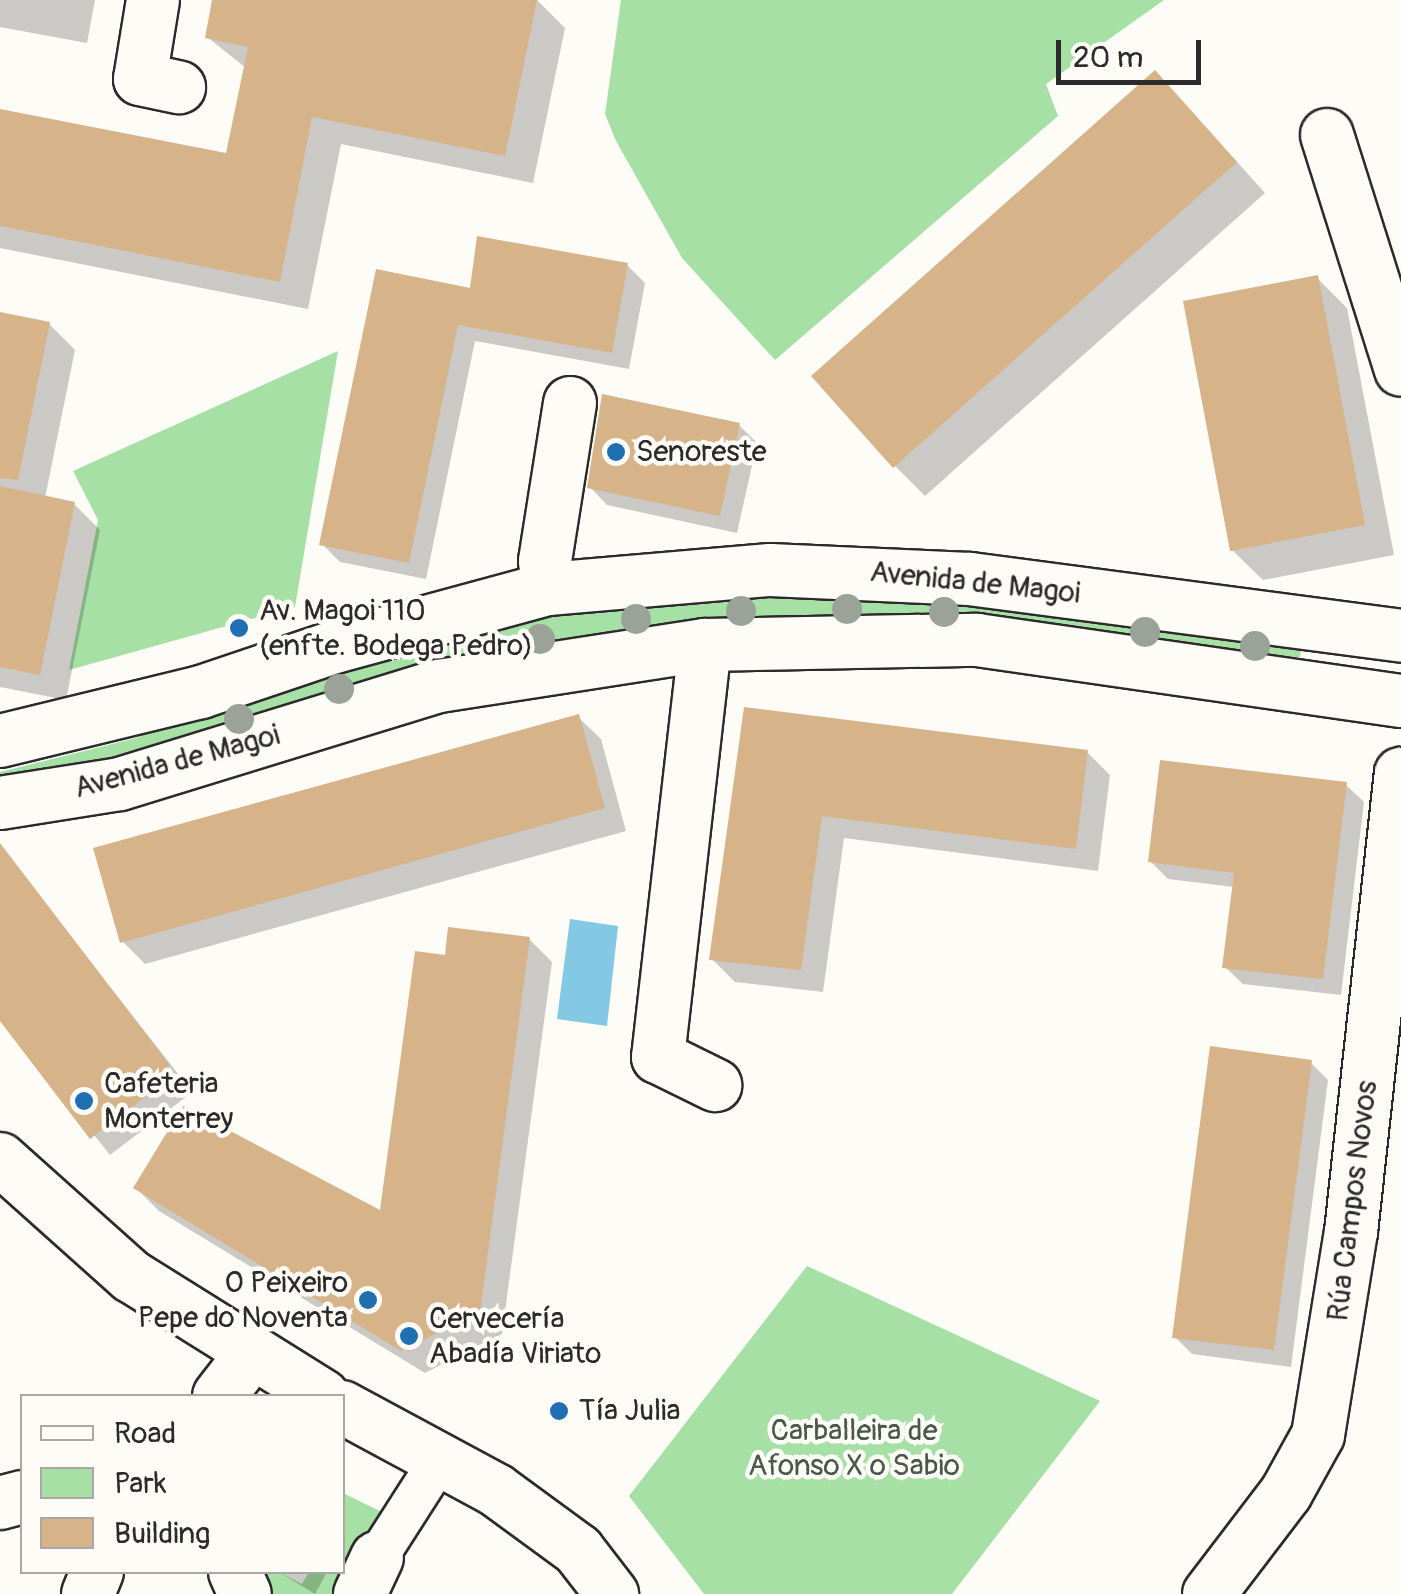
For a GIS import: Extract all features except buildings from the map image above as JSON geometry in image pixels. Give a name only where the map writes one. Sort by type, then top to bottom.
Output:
[{"type":"street","points":[[153,0],[140,79],[179,88]]},
{"type":"street","points":[[1327,135],[1401,370]]},
{"type":"street","points":[[548,589],[545,562],[570,402]]},
{"type":"street","name":"Avenida de Magoi","points":[[0,741],[201,692],[338,646],[548,589],[770,570],[872,571],[1401,636]]},
{"type":"street","name":"Avenida de Magoi","points":[[0,802],[120,784],[439,686],[705,645],[977,640],[1401,701]]},
{"type":"street","points":[[705,645],[658,1057],[715,1085]]},
{"type":"street","name":"Rúa Campos Novos","points":[[1209,1594],[1286,1493],[1318,1435],[1351,1232],[1401,774]]},
{"type":"street","points":[[0,1159],[234,1376],[314,1394]]},
{"type":"street","points":[[345,1410],[496,1490],[578,1550],[612,1594]]},
{"type":"street","points":[[368,1576],[440,1461]]},
{"type":"green space","points":[[621,0],[1164,0],[1046,84],[1058,116],[775,360],[682,258],[616,141],[605,114]]},
{"type":"green space","points":[[338,351],[295,607],[69,670],[98,520],[73,471]]},
{"type":"green space","points":[[738,595],[897,597],[1294,643],[1301,650],[1300,657],[1290,657],[1048,629],[874,624],[0,793],[0,772],[136,738],[230,699],[557,613]]},
{"type":"green space","name":"Carballeira de Afonso X o Sabio","points":[[807,1266],[1100,1401],[952,1594],[704,1594],[629,1496]]},
{"type":"green space","points":[[345,1494],[392,1517],[342,1594],[255,1594],[250,1574],[283,1574],[302,1584],[308,1574],[345,1574]]},
{"type":"water","points":[[570,919],[618,926],[607,1026],[557,1019]]},
{"type":"place","name":"Senoreste","points":[[616,452]]},
{"type":"place","name":"Av. Magoi 110 (enfte. Bodega Pedro)","points":[[239,628]]},
{"type":"place","name":"Cafeteria Monterrey","points":[[84,1101]]},
{"type":"place","name":"O Peixeiro Pepe do Noventa","points":[[368,1300]]},
{"type":"place","name":"Cervecería Abadía Viriato","points":[[409,1336]]},
{"type":"place","name":"Tía Julia","points":[[559,1411]]}]
